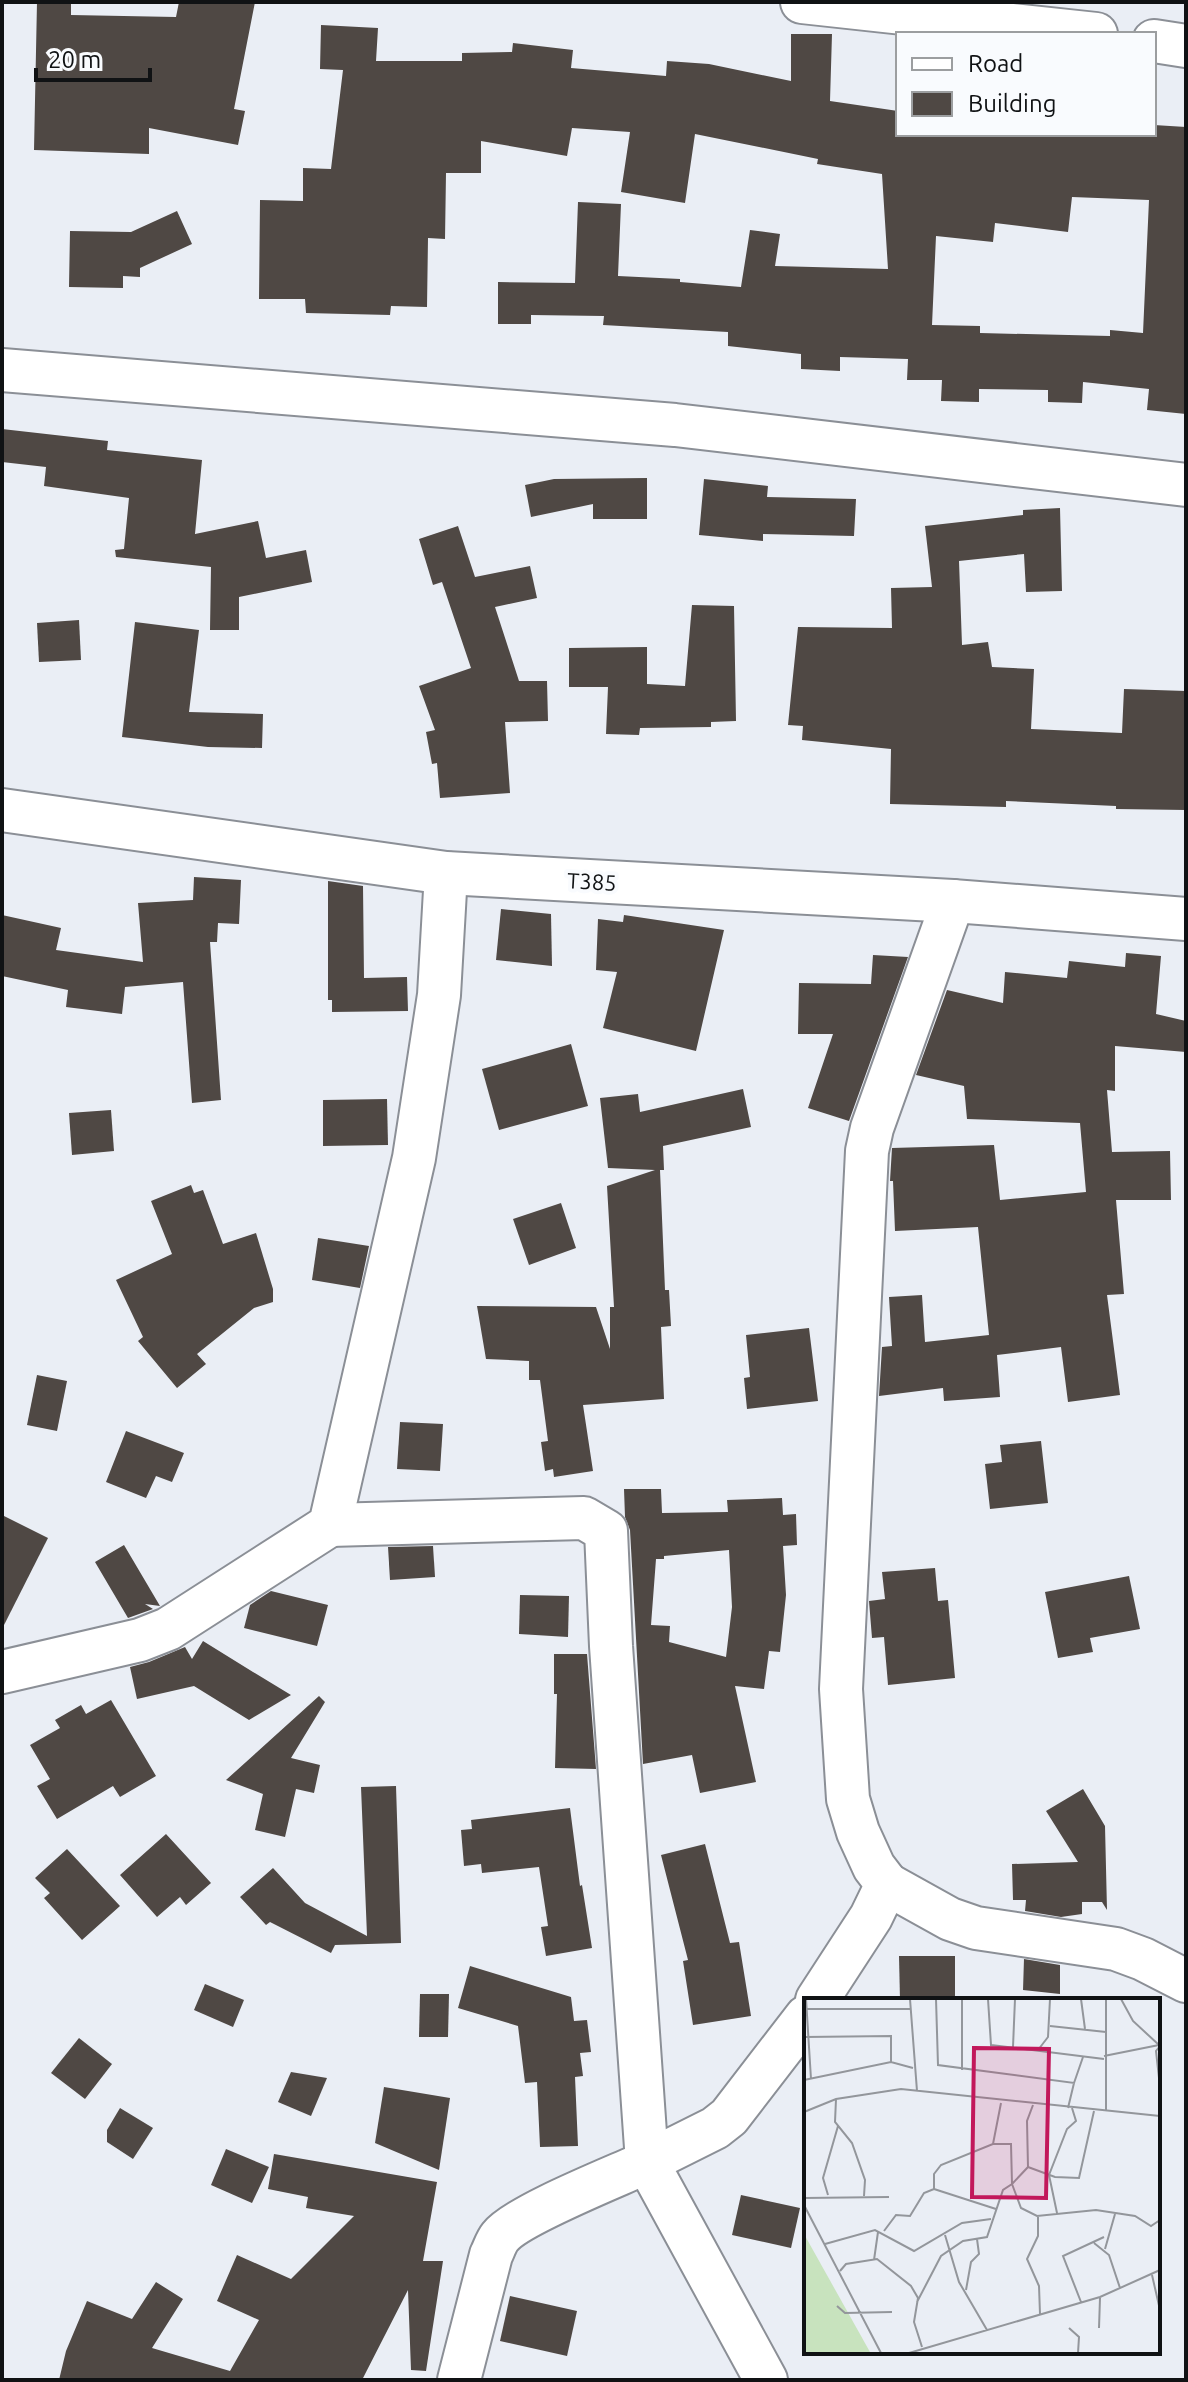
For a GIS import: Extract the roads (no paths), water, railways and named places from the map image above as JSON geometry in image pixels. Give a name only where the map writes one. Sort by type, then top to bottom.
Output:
[{"type":"street","points":[[802,2],[1024,13],[1089,32]]},
{"type":"street","points":[[1156,41],[1186,46]]},
{"type":"street","points":[[2,370],[675,425],[1186,485]]},
{"type":"street","name":"T385","points":[[2,810],[446,873],[953,901],[1186,919]]},
{"type":"street","points":[[330,1525],[414,1158],[439,995],[446,873]]},
{"type":"street","points":[[953,901],[872,1128],[867,1151],[841,1689],[848,1799],[858,1832],[874,1867],[887,1884],[950,1919],[976,1928],[1116,1949],[1186,1981]]},
{"type":"street","points":[[2,1672],[140,1640],[168,1629],[330,1525],[584,1518],[606,1531],[612,1662],[647,2162],[766,2380]]},
{"type":"street","points":[[818,1998],[871,1917],[887,1884]]},
{"type":"street","points":[[459,2380],[491,2255],[500,2237],[553,2206],[715,2128],[729,2117],[804,2020]]}]
